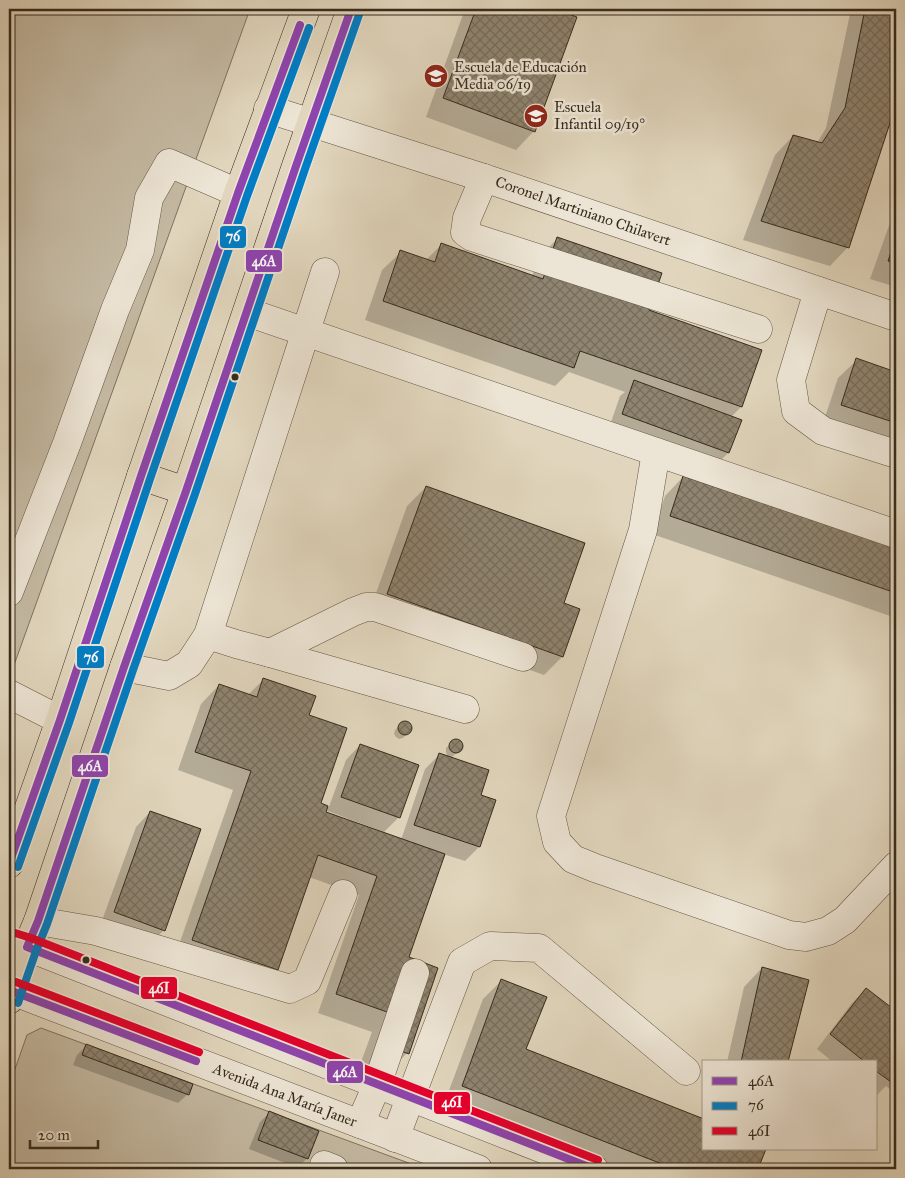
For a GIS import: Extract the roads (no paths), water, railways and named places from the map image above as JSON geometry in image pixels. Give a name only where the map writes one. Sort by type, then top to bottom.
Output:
[{"type":"main road","points":[[9,864],[60,720],[238,194],[306,9]]},
{"type":"main road","points":[[10,994],[18,944],[38,921],[351,9]]},
{"type":"main road","points":[[141,476],[186,491]]},
{"type":"street","name":"Coronel Martiniano Chilavert","points":[[268,109],[484,178],[896,317]]},
{"type":"street","points":[[9,592],[67,443],[115,310],[140,250],[149,198],[169,163],[238,194]]},
{"type":"street","points":[[484,178],[467,218],[465,232],[472,237],[758,329]]},
{"type":"street","points":[[124,667],[169,676],[189,664],[208,635],[325,272]]},
{"type":"street","points":[[818,291],[791,380],[796,411],[823,431],[896,454]]},
{"type":"street","points":[[247,312],[896,534]]},
{"type":"street","points":[[656,452],[643,530],[551,816],[557,842],[573,860],[789,934],[806,937],[828,931],[845,920],[896,866]]},
{"type":"street","points":[[270,653],[353,612],[366,607],[375,607],[523,657]]},
{"type":"street","points":[[208,635],[465,709]]},
{"type":"street","points":[[9,694],[60,720]]},
{"type":"street","points":[[38,921],[96,932],[290,989],[307,981],[343,894]]},
{"type":"street","points":[[18,944],[594,1169]]},
{"type":"street","points":[[395,1138],[462,962],[490,946],[539,948],[686,1071]]},
{"type":"street","points":[[360,1124],[377,1085],[415,973]]},
{"type":"street","name":"Avenida Ana María Janer","points":[[10,994],[478,1169]]},
{"type":"place","name":"Escuela de Educación Media 06/19","points":[[436,76]]},
{"type":"place","name":"Escuela Infantil 09/19°","points":[[536,116]]}]
